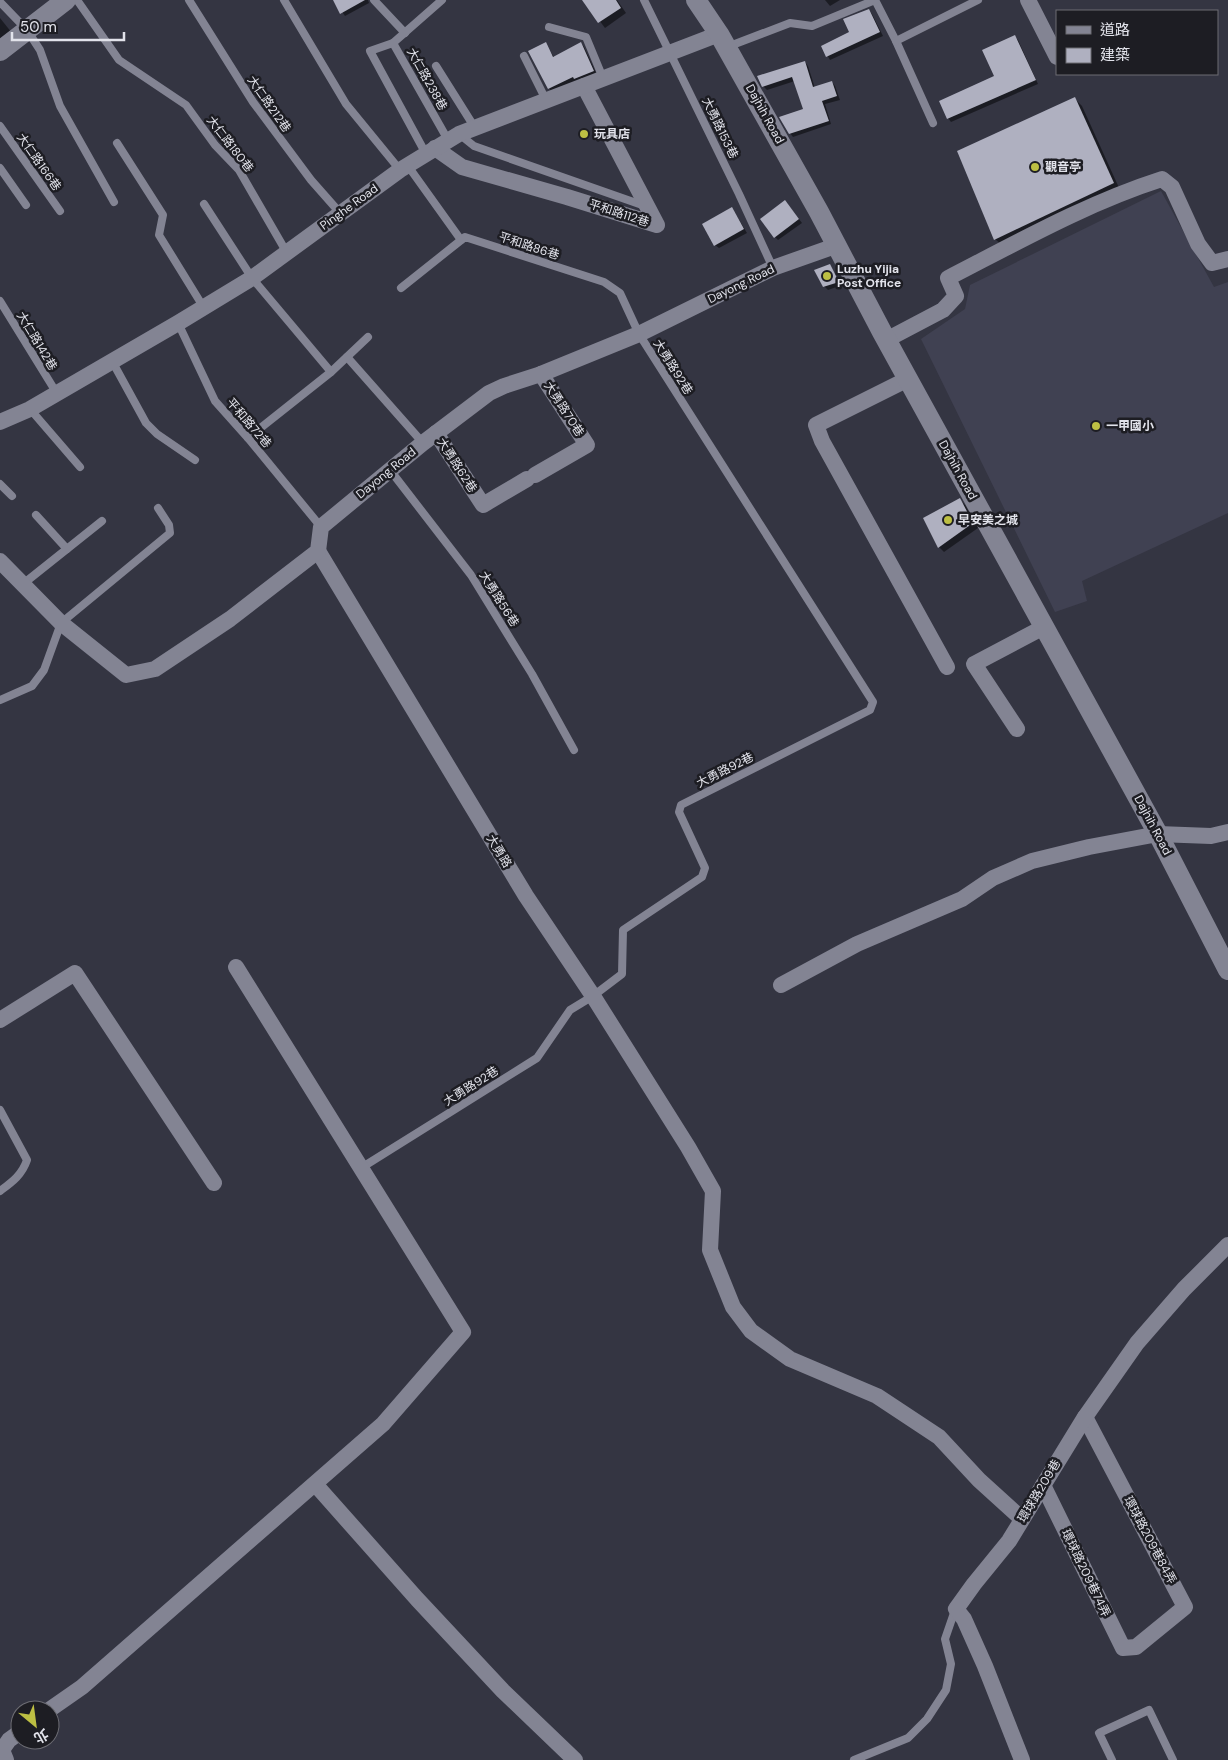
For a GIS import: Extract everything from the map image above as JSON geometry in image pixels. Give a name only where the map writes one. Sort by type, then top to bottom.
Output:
[{"type":"street","points":[[0,51],[66,0]]},
{"type":"street","name":"Dajhih Road","points":[[696,0],[723,40],[838,245],[886,340],[1158,834],[1228,970]]},
{"type":"street","points":[[1028,0],[1056,55]]},
{"type":"street","name":"Pinghe Road","points":[[0,422],[30,409],[252,278],[404,168],[442,144],[475,128],[669,52],[723,40]]},
{"type":"street","name":"平和路112巷","points":[[442,144],[462,167],[657,225],[584,86]]},
{"type":"street","points":[[886,340],[943,310],[956,296],[948,278],[1065,218],[1129,189],[1162,179],[1172,187],[1198,244],[1212,263],[1228,259]]},
{"type":"street","name":"Dayong Road","points":[[321,527],[423,443],[489,393],[639,334],[773,268],[838,245]]},
{"type":"street","name":"大勇路70巷","points":[[531,477],[587,445],[541,374]]},
{"type":"street","points":[[908,379],[816,425],[822,441],[947,667]]},
{"type":"street","name":"大勇路62巷","points":[[436,433],[483,505],[531,477]]},
{"type":"street","points":[[0,561],[61,623],[126,675],[155,669],[230,619],[318,551],[321,527]]},
{"type":"street","name":"大勇路","points":[[318,551],[526,896],[593,996],[688,1147],[713,1191],[710,1250],[733,1307],[751,1331],[790,1359],[878,1396],[939,1438],[979,1480],[1022,1519]]},
{"type":"street","points":[[1017,729],[974,664],[1044,627]]},
{"type":"street","points":[[781,985],[857,944],[962,900],[993,878],[1032,861],[1158,834],[1211,836],[1228,832]]},
{"type":"street","points":[[60,1702],[82,1687],[383,1424],[463,1332],[236,967]]},
{"type":"street","points":[[0,1020],[75,973],[214,1183]]},
{"type":"street","name":"環球路209巷","points":[[956,1609],[1009,1541],[1085,1417],[1137,1343],[1184,1289],[1228,1246]]},
{"type":"street","name":"環球路209巷84弄","points":[[1085,1417],[1185,1607],[1136,1647]]},
{"type":"street","points":[[315,1484],[417,1600],[496,1684],[575,1760]]},
{"type":"street","name":"環球路209巷74弄","points":[[1043,1485],[1123,1648],[1136,1647]]},
{"type":"street","points":[[956,1609],[964,1619],[985,1666],[1022,1760]]},
{"type":"street","points":[[3,1753],[10,1739]]},
{"type":"lane","name":"大仁路180巷","points":[[77,0],[119,60],[186,105],[215,145],[239,170],[287,253]]},
{"type":"lane","name":"大仁路212巷","points":[[189,0],[253,102],[311,180],[341,214]]},
{"type":"lane","points":[[284,0],[346,104],[404,168],[461,240],[401,288]]},
{"type":"lane","name":"大仁路238巷","points":[[374,0],[405,33]]},
{"type":"lane","name":"大仁路238巷","points":[[442,0],[393,44],[442,144]]},
{"type":"lane","name":"大勇路153巷","points":[[644,0],[740,194],[773,268]]},
{"type":"lane","points":[[723,40],[790,23],[812,26],[875,0],[896,40],[933,123]]},
{"type":"lane","points":[[896,40],[978,0]]},
{"type":"lane","points":[[0,2],[27,30],[40,50],[60,106],[114,202]]},
{"type":"lane","points":[[549,27],[586,37],[603,78]]},
{"type":"lane","points":[[393,44],[370,51],[442,144],[474,146],[648,207]]},
{"type":"lane","points":[[524,56],[546,100]]},
{"type":"lane","points":[[436,66],[475,128]]},
{"type":"lane","name":"大仁路166巷","points":[[0,126],[60,211]]},
{"type":"lane","points":[[117,143],[162,215],[159,236],[204,308]]},
{"type":"lane","points":[[0,168],[26,205]]},
{"type":"lane","points":[[204,204],[252,278],[331,372]]},
{"type":"lane","name":"平和路86巷","points":[[461,240],[465,237],[604,282],[620,293],[639,334]]},
{"type":"lane","name":"大仁路142巷","points":[[0,301],[56,392]]},
{"type":"lane","name":"平和路72巷","points":[[178,323],[215,401],[321,527]]},
{"type":"lane","name":"大勇路92巷","points":[[361,1168],[538,1058],[570,1010],[593,996],[622,974],[623,930],[702,877],[705,868],[679,812],[681,805],[870,710],[873,702],[639,334]]},
{"type":"lane","points":[[248,438],[331,372],[368,336]]},
{"type":"lane","points":[[348,357],[423,443]]},
{"type":"lane","points":[[112,361],[146,423],[157,434],[195,460]]},
{"type":"lane","points":[[30,409],[80,467]]},
{"type":"lane","name":"大勇路56巷","points":[[390,470],[471,574],[532,674],[574,750]]},
{"type":"lane","points":[[0,484],[12,496]]},
{"type":"lane","points":[[0,700],[32,686],[44,670],[61,623],[170,533],[169,525],[158,508]]},
{"type":"lane","points":[[36,515],[67,549]]},
{"type":"lane","points":[[23,584],[102,521]]},
{"type":"lane","points":[[0,1110],[27,1160],[17,1178],[0,1191]]},
{"type":"lane","points":[[854,1760],[908,1738],[927,1719],[946,1690],[951,1664],[945,1639],[956,1609]]},
{"type":"lane","points":[[1112,1760],[1099,1733],[1148,1710],[1174,1760]]},
{"type":"shaded area","name":"一甲國小","points":[[1161,191],[1214,287],[1228,282],[1228,513],[1082,581],[1087,601],[1055,612],[921,339],[965,309],[970,285]]},
{"type":"building","points":[[333,0],[365,0],[340,14]]},
{"type":"building","points":[[582,0],[616,0],[621,8],[598,23]]},
{"type":"building","points":[[869,9],[880,32],[826,57],[821,46],[849,32],[843,19]]},
{"type":"building","points":[[1015,35],[1036,80],[947,119],[939,101],[994,76],[982,50]]},
{"type":"building","points":[[546,42],[553,57],[581,42],[594,71],[574,79],[573,77],[548,89],[528,51]]},
{"type":"building","points":[[805,61],[813,87],[832,81],[837,96],[822,101],[829,121],[789,134],[779,117],[803,109],[792,77],[762,87],[757,76]]},
{"type":"building","name":"觀音亭","points":[[1075,97],[1114,183],[994,240],[957,151]]},
{"type":"building","points":[[785,200],[799,219],[774,238],[760,219]]},
{"type":"building","points":[[732,207],[744,229],[714,246],[702,224]]},
{"type":"building","name":"Luzhu Yijia Post Office","points":[[830,264],[839,282],[823,287],[814,270]]},
{"type":"building","name":"早安美之城","points":[[960,498],[973,523],[938,548],[923,518]]},
{"type":"place","name":"玩具店","points":[[584,134]]},
{"type":"place","name":"觀音亭","points":[[1035,167]]},
{"type":"place","name":"Luzhu Yijia Post Office","points":[[827,276]]},
{"type":"place","name":"一甲國小","points":[[1096,426]]},
{"type":"place","name":"早安美之城","points":[[948,520]]}]
